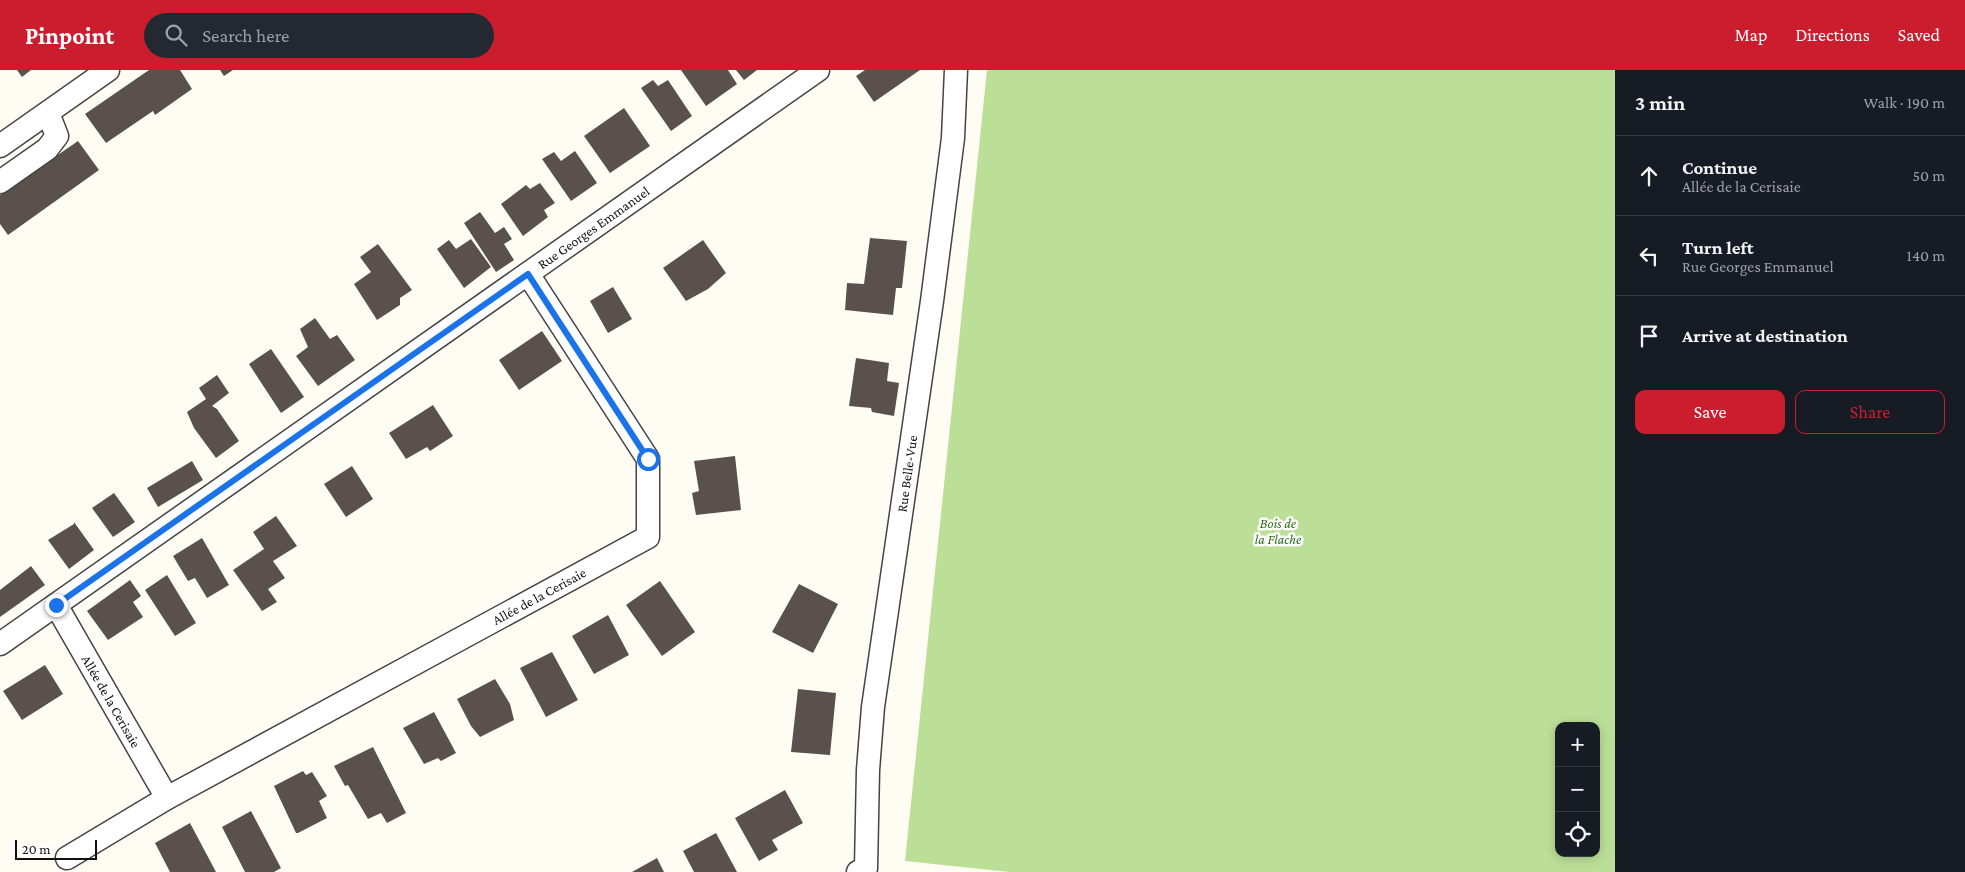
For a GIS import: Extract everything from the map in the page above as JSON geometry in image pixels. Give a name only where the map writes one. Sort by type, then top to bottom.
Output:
[{"type":"street","points":[[0,146],[108,70]]},
{"type":"street","name":"Rue Georges Emmanuel","points":[[0,644],[818,70]]},
{"type":"street","name":"Rue Belle-Vue","points":[[858,872],[866,868],[868,770],[873,707],[932,301],[953,138],[956,70]]},
{"type":"street","points":[[0,182],[47,149],[56,136],[48,113]]},
{"type":"street","name":"Allée de la Cerisaie","points":[[67,858],[168,798],[648,537],[648,459],[528,274]]},
{"type":"street","name":"Allée de la Cerisaie","points":[[56,605],[168,798]]},
{"type":"green space","name":"Bois de la Flache","points":[[987,70],[1615,70],[1615,872],[1009,872],[905,861]]},
{"type":"building","points":[[17,70],[31,70],[22,77]]},
{"type":"building","points":[[149,70],[180,70],[192,89],[155,115],[153,111],[106,143],[85,114]]},
{"type":"building","points":[[220,70],[233,70],[224,76]]},
{"type":"building","points":[[681,70],[728,70],[737,84],[706,106]]},
{"type":"building","points":[[736,70],[757,70],[744,80]]},
{"type":"building","points":[[865,70],[920,70],[874,102],[856,76]]},
{"type":"building","points":[[653,80],[658,86],[668,80],[692,116],[671,131],[641,88]]},
{"type":"building","points":[[624,108],[650,146],[610,173],[584,136]]},
{"type":"building","points":[[78,141],[99,170],[8,235],[0,224],[0,195]]},
{"type":"building","points":[[575,151],[597,183],[571,201],[542,159],[554,152],[561,161]]},
{"type":"building","points":[[540,183],[555,203],[544,210],[548,217],[523,236],[501,204],[526,185],[530,189]]},
{"type":"building","points":[[480,212],[495,233],[504,227],[512,239],[504,244],[514,260],[496,272],[464,223]]},
{"type":"building","points":[[870,238],[907,241],[902,288],[896,288],[893,315],[845,310],[847,283],[864,284]]},
{"type":"building","points":[[471,239],[491,267],[464,288],[437,249],[449,240],[456,249]]},
{"type":"building","points":[[703,240],[726,273],[708,289],[686,301],[663,268]]},
{"type":"building","points":[[378,244],[412,290],[400,298],[400,305],[377,320],[354,284],[371,272],[360,257]]},
{"type":"building","points":[[613,287],[632,319],[608,333],[590,301]]},
{"type":"building","points":[[315,318],[330,339],[337,335],[355,360],[318,386],[296,356],[308,347],[300,329]]},
{"type":"building","points":[[542,331],[562,361],[519,390],[499,360]]},
{"type":"building","points":[[271,349],[304,397],[281,413],[249,364]]},
{"type":"building","points":[[856,358],[889,363],[887,381],[899,383],[894,416],[872,412],[871,408],[849,406]]},
{"type":"building","points":[[217,375],[229,393],[212,406],[217,409],[239,441],[216,458],[194,428],[187,412],[206,399],[199,388]]},
{"type":"building","points":[[433,405],[453,436],[430,451],[427,447],[406,459],[389,433]]},
{"type":"building","points":[[735,456],[741,510],[696,515],[692,493],[699,491],[694,461]]},
{"type":"building","points":[[192,461],[203,480],[158,507],[147,488]]},
{"type":"building","points":[[352,466],[373,499],[346,517],[324,484]]},
{"type":"building","points":[[114,493],[135,522],[113,537],[92,508]]},
{"type":"building","points":[[276,516],[297,546],[273,561],[285,578],[268,589],[277,602],[262,611],[233,570],[264,549],[253,532]]},
{"type":"building","points":[[74,522],[94,550],[69,569],[48,540],[74,524]]},
{"type":"building","points":[[202,538],[229,585],[207,598],[195,578],[188,581],[173,556]]},
{"type":"building","points":[[31,566],[45,585],[0,617],[0,590]]},
{"type":"building","points":[[167,575],[196,623],[175,636],[145,590]]},
{"type":"building","points":[[130,580],[141,596],[133,602],[143,617],[108,640],[87,611]]},
{"type":"building","points":[[660,581],[695,632],[662,656],[626,605]]},
{"type":"building","points":[[799,584],[838,604],[813,653],[772,632]]},
{"type":"building","points":[[608,615],[629,655],[594,674],[572,636]]},
{"type":"building","points":[[552,652],[578,700],[546,717],[520,668]]},
{"type":"building","points":[[45,665],[63,694],[22,720],[3,691]]},
{"type":"building","points":[[495,679],[510,704],[514,720],[480,737],[471,726],[457,699]]},
{"type":"building","points":[[798,689],[836,693],[830,755],[791,752]]},
{"type":"building","points":[[434,712],[456,753],[441,761],[438,758],[424,764],[403,728]]},
{"type":"building","points":[[373,747],[406,813],[387,823],[381,813],[368,819],[348,785],[345,786],[334,766]]},
{"type":"building","points":[[303,771],[306,775],[312,772],[327,796],[319,801],[327,818],[296,833],[274,786]]},
{"type":"building","points":[[785,790],[803,823],[772,840],[778,850],[759,861],[735,818]]},
{"type":"building","points":[[251,811],[281,868],[274,872],[245,872],[222,827]]},
{"type":"building","points":[[190,823],[216,872],[170,872],[155,843]]},
{"type":"building","points":[[716,833],[737,872],[694,872],[683,851]]},
{"type":"building","points":[[657,858],[664,872],[632,872]]},
{"type":"route","points":[[56,605],[528,274],[648,459]]}]
